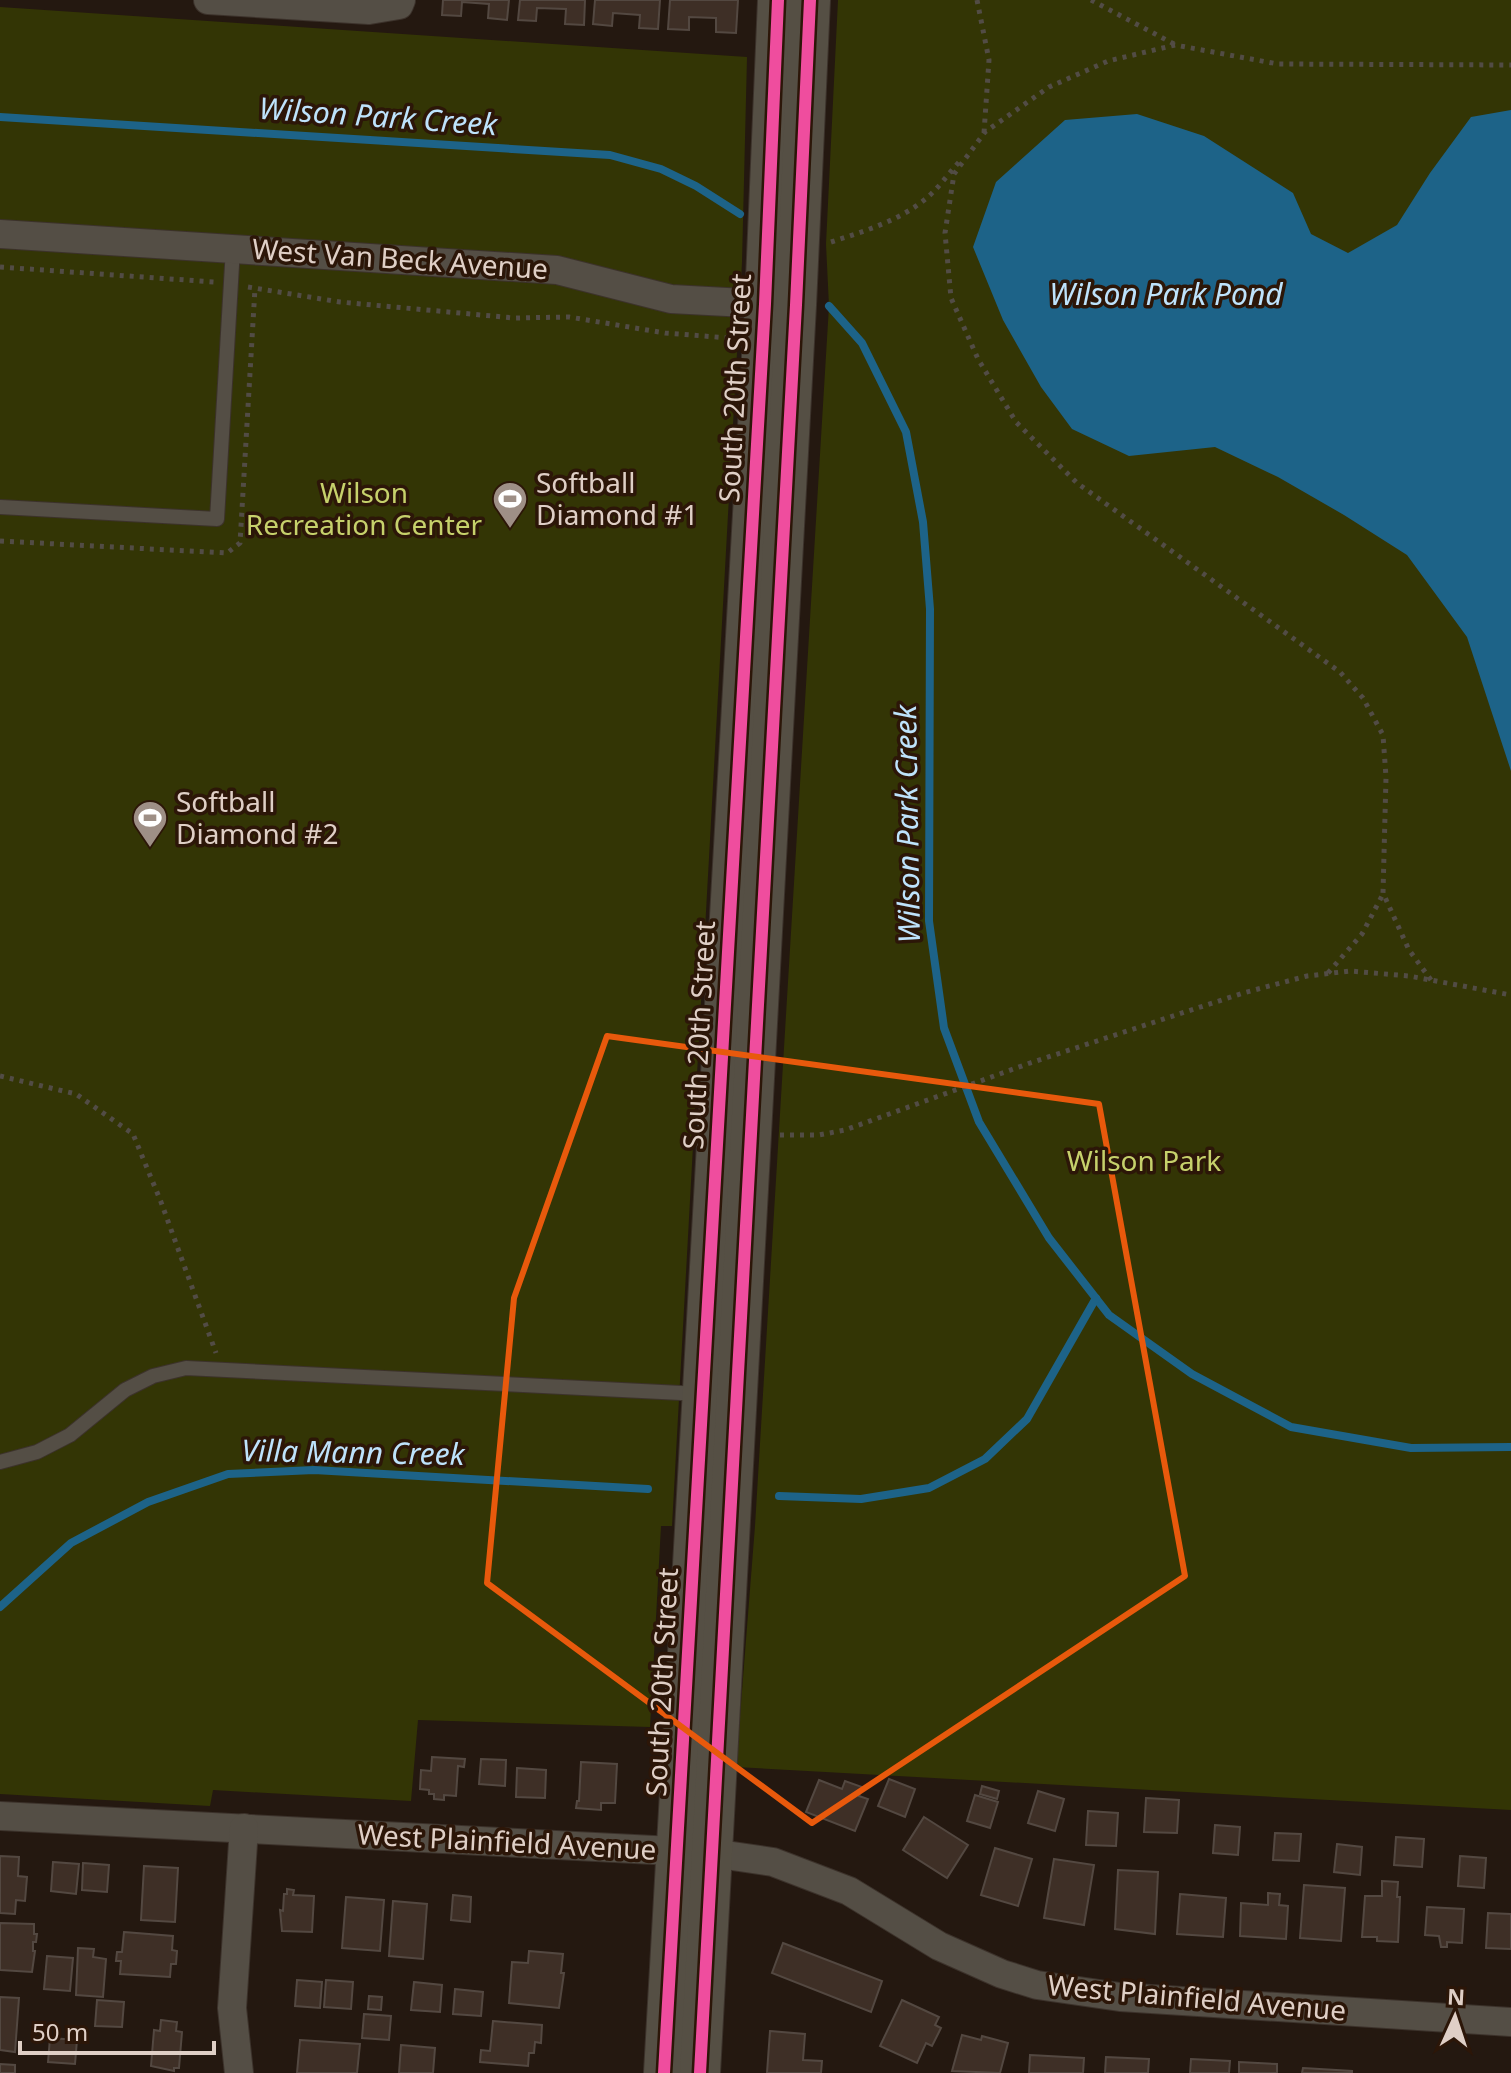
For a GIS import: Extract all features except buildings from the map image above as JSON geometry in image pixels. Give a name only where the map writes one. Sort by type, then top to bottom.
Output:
[{"type":"street","points":[[208,0],[369,10],[400,2]]},
{"type":"street","name":"South 20th Street","points":[[664,2073],[694,1852],[720,1395],[786,150],[778,0]]},
{"type":"street","name":"South 20th Street","points":[[786,150],[810,0]]},
{"type":"street","name":"West Van Beck Avenue","points":[[0,234],[557,270],[671,299],[780,291]]},
{"type":"street","name":"West Plainfield Avenue","points":[[0,1816],[694,1852],[773,1862],[849,1891],[939,1946],[1002,1974],[1037,1985],[1120,1997],[1511,2022]]},
{"type":"street","points":[[239,2073],[232,2008],[244,1828]]},
{"type":"street","name":"South 20th Street","points":[[694,1852],[700,2073]]},
{"type":"lane","points":[[0,507],[217,519],[233,248]]},
{"type":"lane","points":[[0,1462],[37,1452],[70,1435],[125,1390],[153,1376],[186,1368],[720,1395]]},
{"type":"path","points":[[977,0],[989,60],[985,132],[954,174],[945,233],[951,298],[978,359],[1016,422],[1077,483],[1340,672],[1363,698],[1383,735],[1386,777],[1383,893],[1362,934],[1328,973]]},
{"type":"path","points":[[1091,0],[1175,45],[1278,64],[1511,65]]},
{"type":"path","points":[[826,244],[878,226],[929,197],[985,132],[1049,87],[1108,61],[1175,45]]},
{"type":"path","points":[[0,267],[231,285],[340,302],[514,318],[569,317],[665,333],[729,338]]},
{"type":"path","points":[[0,541],[227,553],[240,543],[255,288]]},
{"type":"path","points":[[1383,893],[1409,950],[1431,980]]},
{"type":"path","points":[[734,1125],[782,1135],[819,1135],[879,1119],[1030,1063],[1243,993],[1307,976],[1350,971],[1431,980],[1511,995]]},
{"type":"path","points":[[0,1076],[76,1094],[133,1134],[222,1369]]},
{"type":"highlighted area","points":[[607,1036],[1099,1104],[1185,1576],[812,1823],[487,1583],[514,1298]]},
{"type":"green space","name":"Wilson Park","points":[[838,0],[1511,0],[1511,1810],[736,1767],[755,1526],[829,306],[826,244]]},
{"type":"green space","name":"Wilson Recreation Center","points":[[0,7],[747,57],[742,262],[672,1526],[661,1526],[650,1727],[418,1720],[411,1801],[213,1790],[210,1806],[0,1794]]},
{"type":"water","name":"Wilson Park Pond","points":[[1511,110],[1511,771],[1467,637],[1407,555],[1278,477],[1215,447],[1129,456],[1072,429],[1041,387],[1003,320],[973,247],[996,182],[1065,120],[1137,114],[1204,136],[1293,193],[1311,234],[1348,253],[1397,225],[1471,117]]},
{"type":"waterway","name":"Wilson Park Creek","points":[[0,117],[610,155],[661,169],[696,186],[740,214]]},
{"type":"waterway","name":"Wilson Park Creek","points":[[829,306],[862,343],[906,432],[923,522],[930,609],[929,921],[944,1028],[979,1122],[1049,1238],[1109,1315],[1192,1374],[1291,1427],[1411,1448],[1511,1447]]},
{"type":"waterway","points":[[779,1496],[861,1499],[929,1488],[985,1459],[1027,1419],[1096,1298]]},
{"type":"waterway","name":"Villa Mann Creek","points":[[0,1607],[71,1543],[148,1502],[228,1474],[314,1470],[648,1489]]},
{"type":"cycle path","points":[[664,2073],[765,304],[778,0]]},
{"type":"cycle path","points":[[700,2073],[810,0]]},
{"type":"place","name":"Softball Diamond #1","points":[[510,530]]},
{"type":"place","name":"Softball Diamond #2","points":[[150,849]]}]
